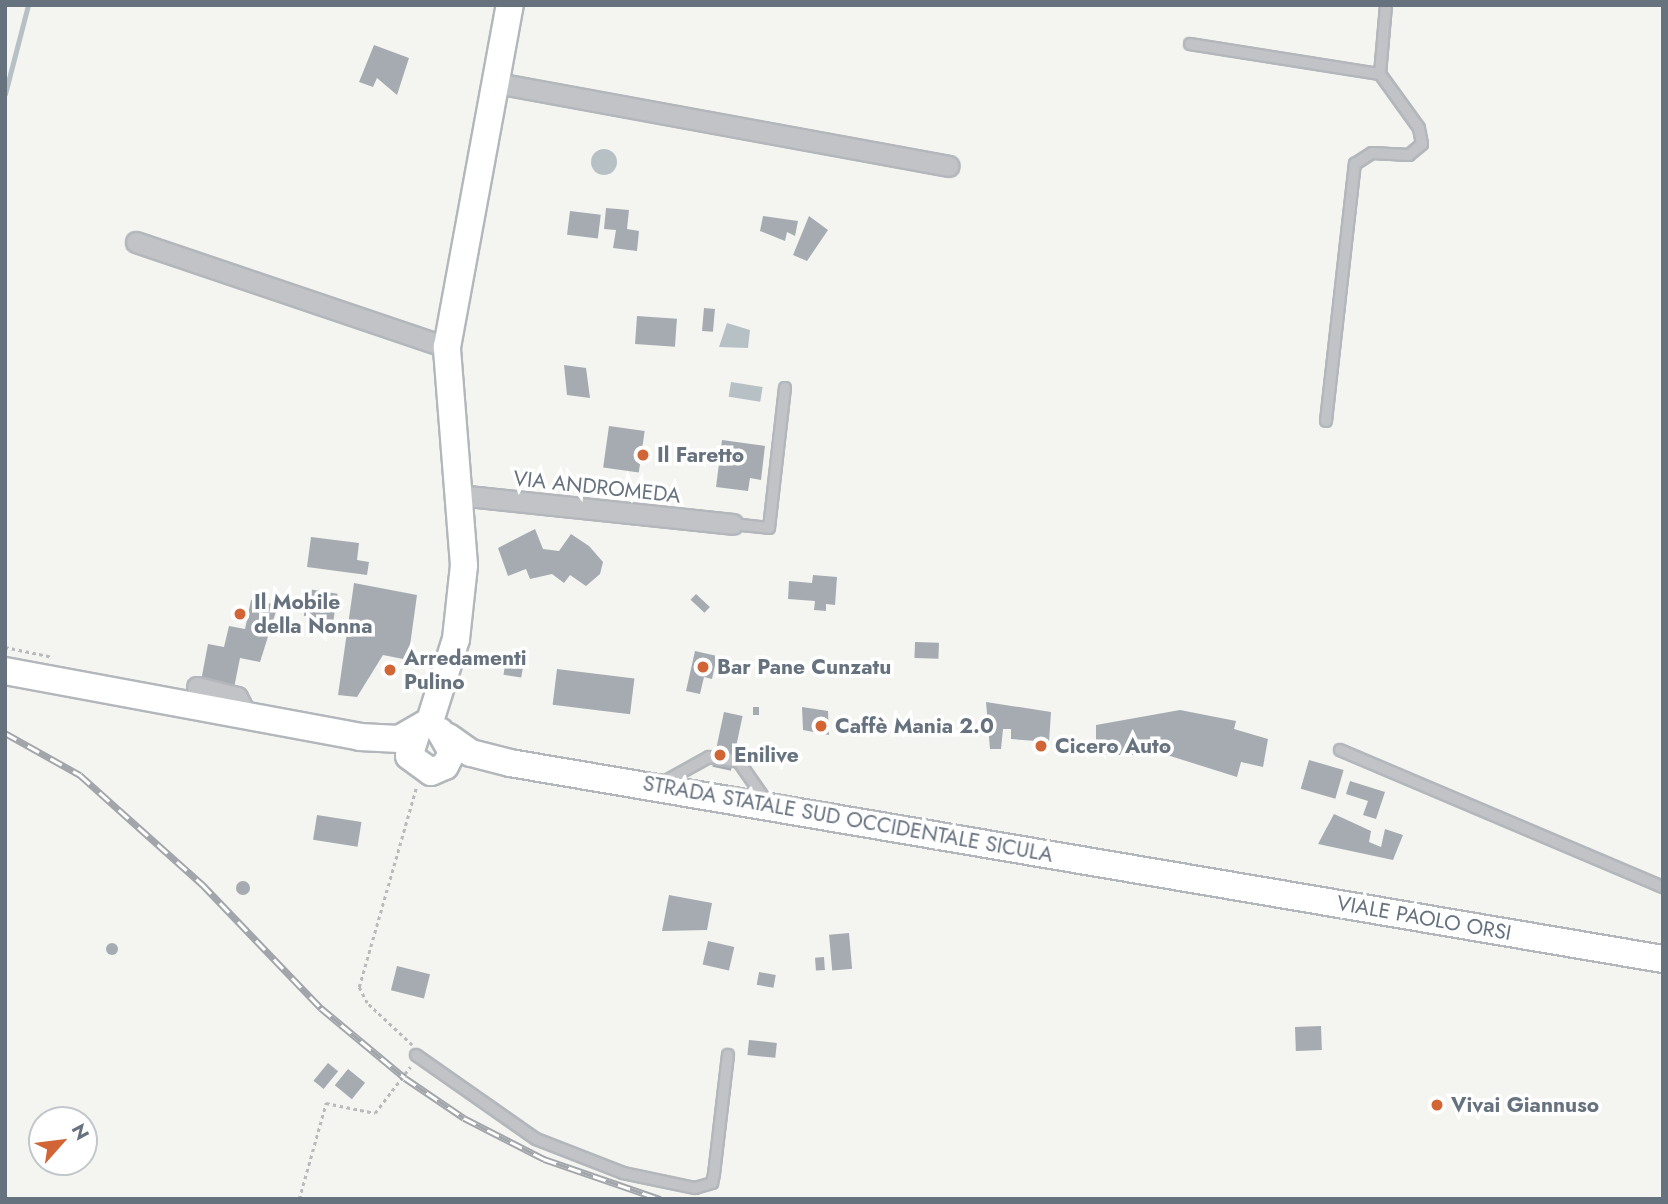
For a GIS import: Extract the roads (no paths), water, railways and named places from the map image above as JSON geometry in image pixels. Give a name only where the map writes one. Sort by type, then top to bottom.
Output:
[{"type":"main road","points":[[425,767],[451,757],[433,733],[462,607],[458,495],[447,347],[510,5]]},
{"type":"main road","points":[[5,671],[245,713],[360,737],[399,739],[433,733],[471,753],[510,763]]},
{"type":"main road","points":[[425,767],[409,746],[433,733]]},
{"type":"main road","points":[[360,737],[425,767],[510,763]]},
{"type":"main road","name":"STRADA STATALE SUD OCCIDENTALE SICULA","points":[[510,763],[1185,876]]},
{"type":"main road","name":"VIALE PAOLO ORSI","points":[[1185,876],[1663,959]]},
{"type":"street","points":[[497,83],[948,166]]},
{"type":"street","points":[[136,242],[447,347]]},
{"type":"street","name":"VIA ANDROMEDA","points":[[458,495],[732,524]]},
{"type":"street","points":[[197,687],[237,697],[245,713]]},
{"type":"lane","points":[[1326,421],[1354,164],[1372,153],[1409,155],[1422,144],[1419,128],[1380,74],[1386,5]]},
{"type":"lane","points":[[1190,44],[1380,74]]},
{"type":"lane","points":[[732,524],[769,528],[785,388]]},
{"type":"lane","points":[[1340,750],[1663,887]]},
{"type":"lane","points":[[657,786],[709,757],[739,762],[768,805]]},
{"type":"lane","points":[[416,1055],[536,1139],[623,1172],[695,1188],[712,1183],[728,1055]]},
{"type":"waterway","points":[[5,94],[28,5]]},
{"type":"railway","points":[[5,733],[80,775],[202,884],[321,1008],[405,1078],[464,1118],[544,1159],[660,1199]]},
{"type":"place","name":"Il Faretto","points":[[643,455]]},
{"type":"place","name":"Il Mobile della Nonna","points":[[240,614]]},
{"type":"place","name":"Bar Pane Cunzatu","points":[[703,667]]},
{"type":"place","name":"Arredamenti Pulino","points":[[390,670]]},
{"type":"place","name":"Caffè Mania 2.0","points":[[821,726]]},
{"type":"place","name":"Cicero Auto","points":[[1041,746]]},
{"type":"place","name":"Enilive","points":[[720,755]]},
{"type":"place","name":"Vivai Giannuso","points":[[1437,1105]]}]
